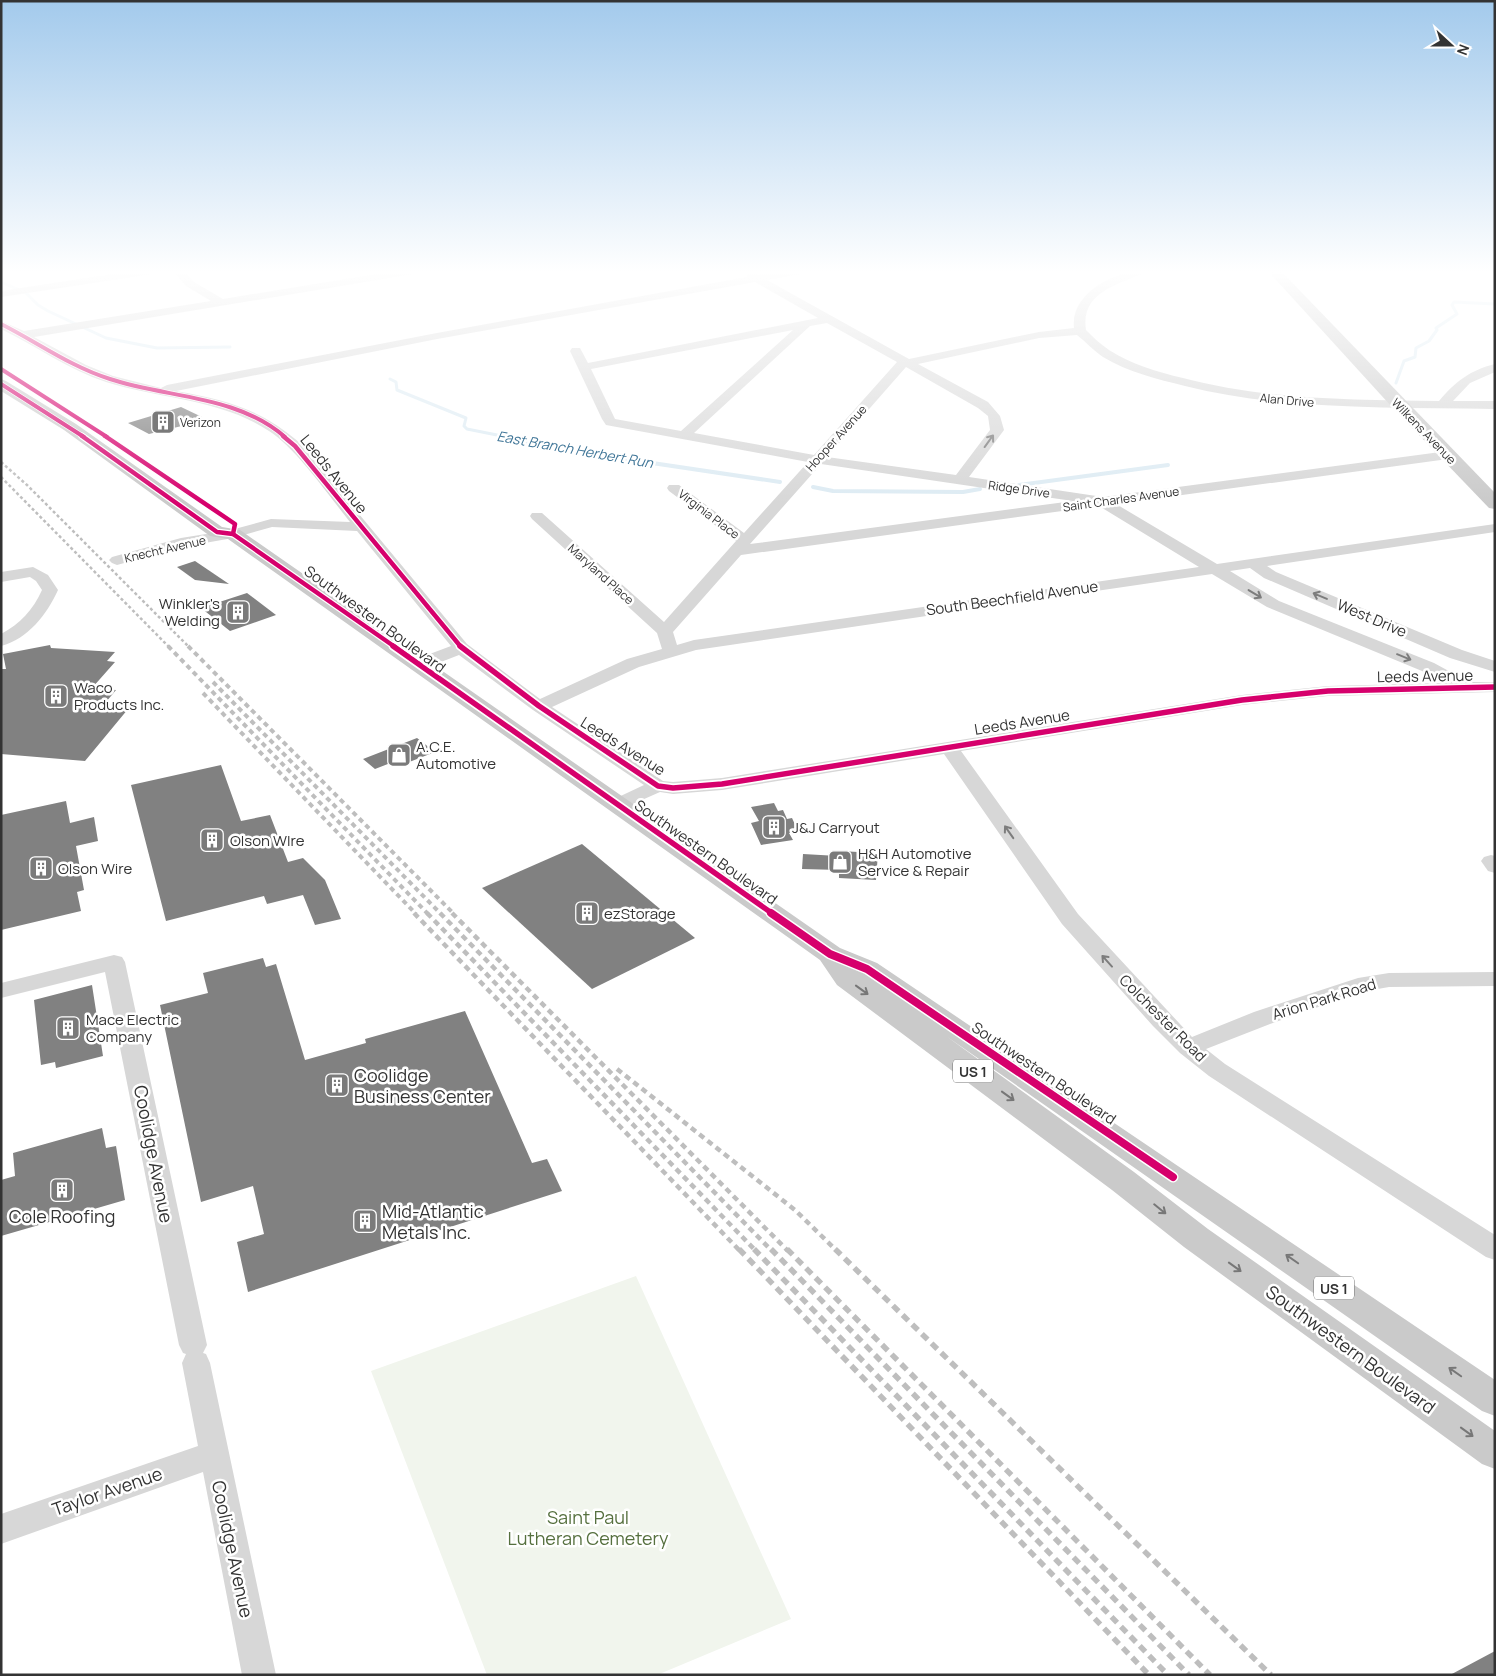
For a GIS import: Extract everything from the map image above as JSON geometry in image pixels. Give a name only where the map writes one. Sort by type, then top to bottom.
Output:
[{"type":"main road","name":"Wilkens Avenue","points":[[1346,348],[1495,504]]},
{"type":"main road","name":"Southwestern Boulevard","points":[[1,370],[88,424],[235,524],[233,534]]},
{"type":"main road","name":"Southwestern Boulevard","points":[[1,384],[70,427],[217,532],[233,534],[830,954],[875,974],[1133,1149],[1495,1400]]},
{"type":"main road","name":"Southwestern Boulevard","points":[[830,954],[847,979],[1108,1169],[1196,1238],[1495,1452]]},
{"type":"street","name":"Leeds Avenue","points":[[47,348],[95,374],[240,410],[271,424],[295,446],[461,648],[539,706],[658,786],[682,788],[722,784],[1249,699],[1328,691],[1495,687]]},
{"type":"street","points":[[158,391],[375,348]]},
{"type":"street","points":[[584,367],[679,348]]},
{"type":"street","points":[[684,436],[780,348]]},
{"type":"street","points":[[883,348],[983,405],[996,418],[997,430],[960,480]]},
{"type":"street","name":"Hooper Avenue","points":[[665,631],[902,364],[975,348]]},
{"type":"street","name":"Alan Drive","points":[[1101,348],[1123,362],[1158,375],[1212,389],[1261,398],[1307,402],[1495,405]]},
{"type":"street","name":"Ridge Drive","points":[[576,351],[611,422],[817,459],[1101,501],[1280,608],[1428,667],[1465,687]]},
{"type":"street","points":[[1443,404],[1463,381],[1481,372],[1495,368]]},
{"type":"street","name":"Saint Charles Avenue","points":[[739,546],[1448,455]]},
{"type":"street","name":"Virginia Place","points":[[674,488],[739,546]]},
{"type":"street","name":"Maryland Place","points":[[537,516],[665,631]]},
{"type":"street","name":"Knecht Avenue","points":[[117,560],[181,543],[233,534],[270,523],[361,527]]},
{"type":"street","name":"South Beechfield Avenue","points":[[539,706],[633,663],[671,651],[726,640],[1495,528]]},
{"type":"street","name":"West Drive","points":[[1252,563],[1270,575],[1456,654],[1495,667]]},
{"type":"street","points":[[1,577],[32,572],[48,584],[50,590],[35,617],[25,626],[1,641]]},
{"type":"street","points":[[665,631],[671,651]]},
{"type":"street","points":[[417,665],[461,648]]},
{"type":"street","name":"Colchester Road","points":[[949,747],[1070,919],[1160,1020],[1188,1047],[1216,1070],[1495,1249]]},
{"type":"street","name":"Leeds Avenue","points":[[617,805],[658,786]]},
{"type":"street","name":"Coolidge Avenue","points":[[1,991],[114,962],[259,1675]]},
{"type":"street","name":"Arion Park Road","points":[[1188,1047],[1262,1018],[1358,985],[1389,980],[1495,979]]},
{"type":"street","name":"Taylor Avenue","points":[[1,1529],[214,1454]]},
{"type":"green space","name":"Saint Paul Lutheran Cemetery","points":[[636,1276],[791,1619],[657,1675],[487,1675],[371,1371]]},
{"type":"building","name":"Verizon","points":[[181,407],[202,417],[193,419],[198,422],[149,434],[128,423]]},
{"type":"building","points":[[195,561],[229,584],[195,580],[177,567]]},
{"type":"building","name":"Winkler's Welding","points":[[247,593],[276,615],[230,631],[201,608]]},
{"type":"building","name":"Waco Products Inc.","points":[[50,645],[51,648],[115,652],[107,661],[115,662],[92,688],[116,690],[106,702],[133,703],[85,761],[1,754],[1,669],[6,669],[3,654]]},
{"type":"building","name":"A.C.E. Automotive","points":[[417,738],[435,752],[399,766],[393,762],[375,769],[363,759]]},
{"type":"building","name":"Olson WIre","points":[[221,765],[241,821],[270,815],[288,862],[303,858],[325,880],[341,919],[315,925],[303,895],[267,904],[264,896],[166,921],[131,785]]},
{"type":"building","name":"Olson Wire","points":[[66,801],[70,823],[94,817],[98,841],[76,846],[84,890],[77,892],[81,911],[1,930],[1,815]]},
{"type":"building","name":"J&J Carryout","points":[[774,803],[778,811],[783,810],[787,819],[792,818],[798,831],[789,833],[793,840],[761,845],[751,823],[759,821],[751,807]]},
{"type":"building","name":"ezStorage","points":[[582,844],[695,938],[592,989],[482,888]]},
{"type":"building","name":"H&H Automotive Service & Repair","points":[[839,851],[878,853],[876,880],[839,878],[839,870],[802,869],[803,854],[838,856]]},
{"type":"building","name":"Coolidge Business Center","points":[[263,958],[266,967],[276,964],[305,1060],[366,1043],[365,1039],[465,1011],[532,1163],[547,1159],[562,1191],[248,1292],[237,1242],[264,1234],[253,1186],[201,1202],[160,1005],[208,993],[203,973]]},
{"type":"building","name":"Mace Electric Company","points":[[92,985],[103,1056],[56,1068],[55,1062],[41,1065],[34,1000]]},
{"type":"building","name":"Cole Roofing","points":[[102,1128],[106,1148],[116,1146],[125,1200],[1,1236],[1,1180],[15,1176],[13,1153]]},
{"type":"building","points":[[1495,1651],[1495,1675],[1450,1675]]},
{"type":"waterway","name":"East Branch Herbert Run","points":[[1396,383],[1404,361],[1415,357],[1416,348]]},
{"type":"waterway","name":"East Branch Herbert Run","points":[[390,379],[396,382],[397,390],[466,418],[464,426],[467,429],[507,437]]},
{"type":"waterway","name":"East Branch Herbert Run","points":[[507,437],[524,443],[558,449],[780,482]]},
{"type":"waterway","name":"East Branch Herbert Run","points":[[1019,485],[1168,465]]},
{"type":"waterway","name":"East Branch Herbert Run","points":[[813,487],[833,491],[963,492],[980,489]]},
{"type":"railway","points":[[1,462],[27,485],[188,646]]},
{"type":"railway","points":[[1,477],[169,647]]},
{"type":"railway","points":[[168,646],[428,914]]},
{"type":"railway","points":[[188,646],[454,914]]},
{"type":"railway","points":[[213,682],[441,914]]},
{"type":"railway","points":[[203,693],[416,914]]},
{"type":"railway","points":[[414,913],[740,1251]]},
{"type":"railway","points":[[427,913],[756,1251]]},
{"type":"railway","points":[[440,913],[772,1251]]},
{"type":"railway","points":[[452,913],[788,1251]]},
{"type":"railway","points":[[617,1069],[795,1210],[837,1251]]},
{"type":"railway","points":[[739,1249],[1149,1675]]},
{"type":"railway","points":[[754,1249],[1168,1675]]},
{"type":"railway","points":[[771,1249],[1189,1675]]},
{"type":"railway","points":[[787,1249],[1210,1675]]},
{"type":"railway","points":[[835,1249],[1271,1675]]},
{"type":"cycle path","points":[[45,348],[95,374],[109,379],[232,408],[255,417],[276,429],[295,446],[461,648],[539,706],[658,786],[673,788],[722,784],[1242,700],[1328,691],[1495,687]]},
{"type":"cycle path","points":[[1,369],[88,424],[235,524],[233,534]]},
{"type":"cycle path","points":[[1,384],[70,427],[217,532],[233,534],[245,542],[830,954],[867,969],[1173,1177]]},
{"type":"place","name":"Verizon","points":[[163,422]]},
{"type":"place","name":"Winkler's Welding","points":[[238,612]]},
{"type":"place","name":"Waco Products Inc.","points":[[56,696]]},
{"type":"place","name":"A.C.E. Automotive","points":[[399,755]]},
{"type":"place","name":"J&J Carryout","points":[[774,827]]},
{"type":"place","name":"Olson WIre","points":[[212,840]]},
{"type":"place","name":"H&H Automotive Service & Repair","points":[[840,862]]},
{"type":"place","name":"Olson Wire","points":[[41,868]]},
{"type":"place","name":"ezStorage","points":[[587,913]]},
{"type":"place","name":"Mace Electric Company","points":[[68,1028]]},
{"type":"place","name":"Coolidge Business Center","points":[[337,1085]]},
{"type":"place","name":"Cole Roofing","points":[[62,1190]]},
{"type":"place","name":"Mid-Atlantic Metals Inc.","points":[[365,1221]]}]
